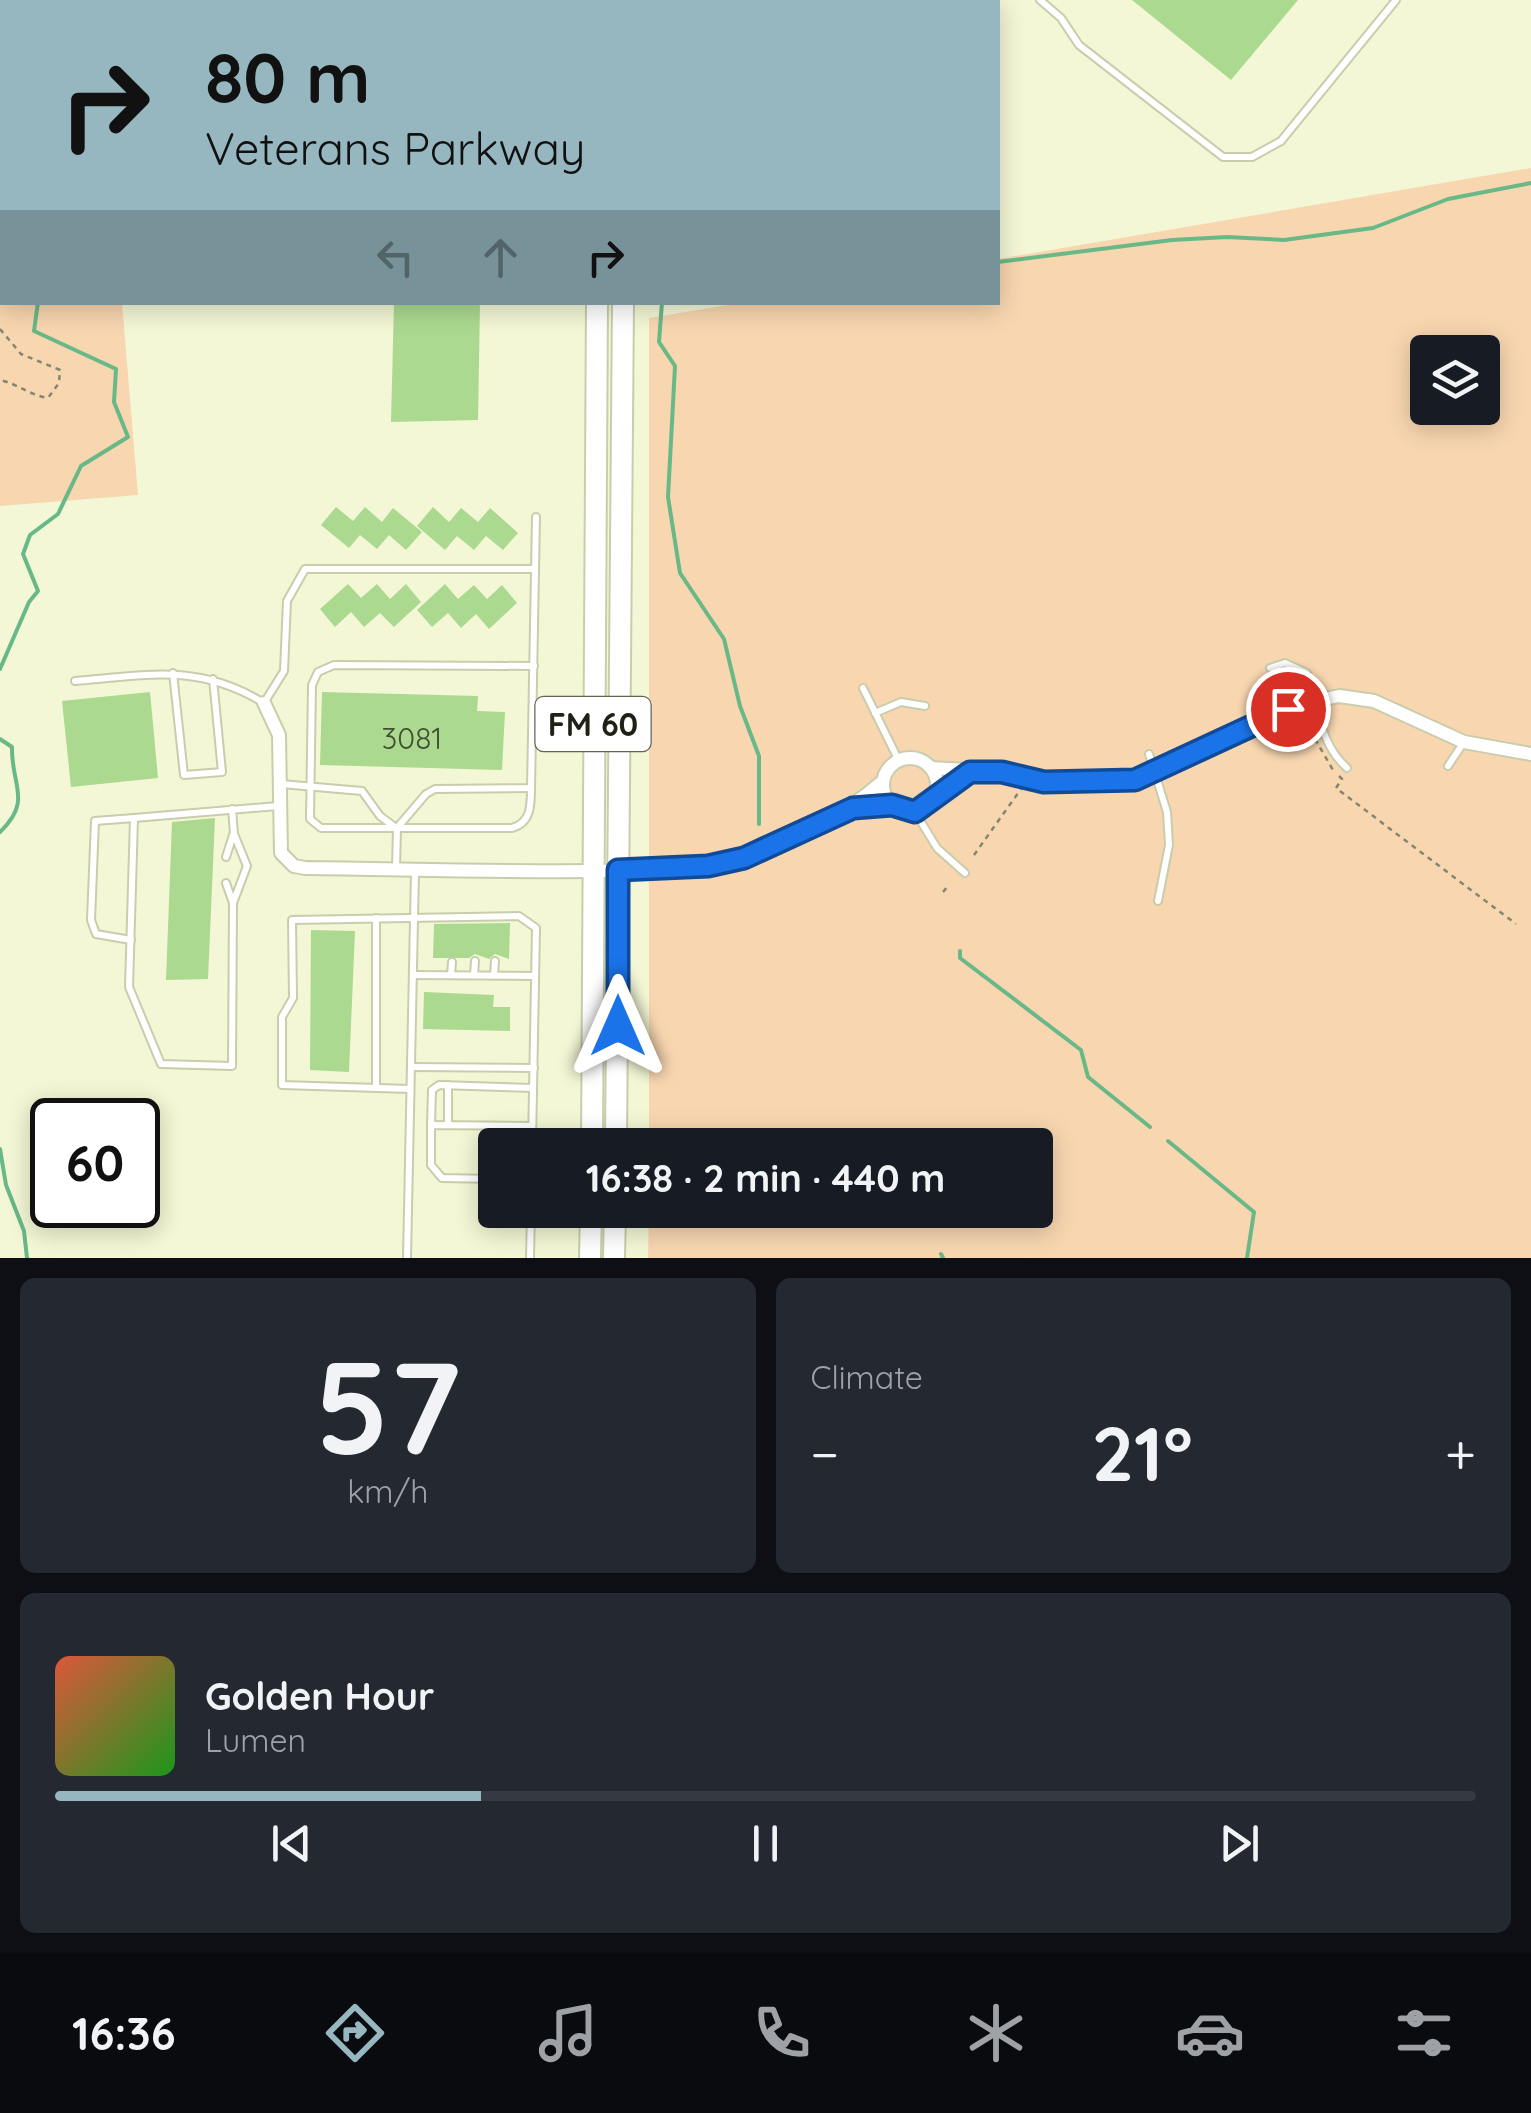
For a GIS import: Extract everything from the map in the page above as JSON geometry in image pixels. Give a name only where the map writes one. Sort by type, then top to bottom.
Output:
[{"type":"main road","name":"FM 60","points":[[592,1128],[597,305]]},
{"type":"main road","name":"FM 60","points":[[616,1128],[622,305]]},
{"type":"main road","points":[[590,1228],[590,1258]]},
{"type":"main road","points":[[614,1258],[615,1228]]},
{"type":"street","points":[[264,702],[279,735],[281,853],[294,866],[415,870],[708,866],[744,858],[853,808],[899,760],[916,759],[931,768],[1093,783],[1154,774],[1296,706],[1339,696],[1374,701],[1464,742],[1531,754]]},
{"type":"street","points":[[931,768],[936,795]]},
{"type":"street","points":[[853,808],[892,805],[915,812],[970,772]]},
{"type":"street","points":[[883,781],[892,805]]},
{"type":"lane","points":[[1040,0],[1062,18],[1079,45],[1223,157],[1252,157],[1281,141],[1396,0]]},
{"type":"lane","points":[[534,666],[326,666],[312,685],[314,825],[520,826],[529,812],[531,788],[534,666],[536,517]]},
{"type":"lane","points":[[74,681],[174,673],[234,684],[264,702],[284,670],[288,601],[305,570],[535,569]]},
{"type":"lane","points":[[1270,668],[1286,663],[1298,665],[1307,674],[1332,754],[1347,768]]},
{"type":"lane","points":[[174,673],[184,775],[222,772],[213,678]]},
{"type":"lane","points":[[863,688],[899,760]]},
{"type":"lane","points":[[876,713],[901,702],[925,706]]},
{"type":"lane","points":[[1448,766],[1464,742]]},
{"type":"lane","points":[[1149,754],[1167,812],[1169,845],[1158,901]]},
{"type":"lane","points":[[279,784],[362,790],[380,816],[397,828]]},
{"type":"lane","points":[[396,869],[397,828],[426,794],[436,790],[531,788]]},
{"type":"lane","points":[[132,940],[96,934],[90,920],[94,821],[279,806]]},
{"type":"lane","points":[[232,810],[234,834],[247,866],[233,903]]},
{"type":"lane","points":[[915,812],[937,848],[965,873]]},
{"type":"lane","points":[[134,818],[130,987],[161,1064],[232,1066],[233,903],[226,882]]},
{"type":"lane","points":[[226,857],[234,834]]},
{"type":"lane","points":[[407,1258],[415,870]]},
{"type":"lane","points":[[475,916],[475,927]]},
{"type":"lane","points":[[496,916],[496,927]]},
{"type":"lane","points":[[410,1089],[282,1085],[282,1017],[293,998],[292,920],[519,916],[536,928],[532,1126],[431,1125]]},
{"type":"lane","points":[[453,917],[453,927]]},
{"type":"lane","points":[[376,918],[376,1088]]},
{"type":"lane","points":[[452,962],[452,975]]},
{"type":"lane","points":[[474,975],[475,962]]},
{"type":"lane","points":[[494,976],[495,962]]},
{"type":"lane","points":[[413,974],[535,976]]},
{"type":"lane","points":[[412,1067],[534,1068]]},
{"type":"lane","points":[[478,1178],[442,1178],[431,1165],[432,1090],[448,1085],[533,1088]]},
{"type":"lane","points":[[448,1085],[448,1125]]},
{"type":"lane","points":[[530,1258],[531,1228]]},
{"type":"path","points":[[0,329],[21,354],[60,370],[60,383],[48,398],[30,395],[14,383],[0,380]]},
{"type":"path","points":[[1262,708],[1258,701],[1290,681],[1298,681]]},
{"type":"path","points":[[1312,728],[1318,750],[1342,778],[1336,788],[1516,924]]},
{"type":"path","points":[[974,855],[1022,788]]},
{"type":"path","points":[[944,892],[948,886]]},
{"type":"shaded area","points":[[1531,168],[1531,1258],[648,1258],[649,1228],[1053,1228],[1053,1128],[649,1128],[649,318],[728,305],[1000,305],[1000,259]]},
{"type":"shaded area","points":[[0,305],[122,305],[138,495],[0,506]]},
{"type":"building","points":[[1132,0],[1298,0],[1231,80]]},
{"type":"building","points":[[394,305],[480,305],[478,420],[391,422]]},
{"type":"building","points":[[336,507],[353,521],[365,507],[382,522],[393,508],[422,532],[406,550],[389,535],[377,549],[360,535],[349,548],[321,525]]},
{"type":"building","points":[[433,507],[449,522],[461,508],[478,522],[490,508],[518,533],[503,550],[486,536],[474,550],[457,536],[445,550],[417,526]]},
{"type":"building","points":[[348,584],[361,598],[377,584],[390,599],[406,584],[421,602],[394,627],[380,613],[364,627],[351,612],[335,627],[320,609]]},
{"type":"building","points":[[445,584],[458,599],[474,585],[487,599],[502,585],[517,603],[489,629],[476,614],[461,628],[448,613],[432,627],[417,610]]},
{"type":"building","points":[[150,692],[158,778],[71,787],[62,701]]},
{"type":"building","points":[[322,692],[478,696],[477,711],[505,712],[502,770],[320,765]]},
{"type":"building","points":[[215,818],[208,979],[166,980],[172,822]]},
{"type":"building","points":[[510,923],[509,959],[495,954],[489,959],[475,954],[469,958],[433,958],[434,924]]},
{"type":"building","points":[[311,930],[355,931],[349,1072],[310,1070]]},
{"type":"building","points":[[424,992],[494,995],[493,1007],[510,1007],[510,1031],[423,1029]]},
{"type":"waterway","points":[[1000,262],[1172,240],[1284,240],[1373,228],[1448,199],[1531,183]]},
{"type":"waterway","points":[[0,669],[29,602],[38,591],[23,554],[30,535],[58,514],[81,466],[128,437],[114,402],[116,369],[34,331],[38,305]]},
{"type":"waterway","points":[[662,305],[659,342],[675,366],[668,497],[680,573],[724,639],[740,706],[759,756],[759,824]]},
{"type":"waterway","points":[[0,739],[12,747],[18,792],[16,811],[0,832]]},
{"type":"waterway","points":[[960,951],[960,958],[1081,1050],[1088,1077],[1150,1127]]},
{"type":"waterway","points":[[1168,1141],[1254,1212],[1247,1258]]},
{"type":"waterway","points":[[0,1149],[6,1185],[24,1231],[27,1258]]},
{"type":"waterway","points":[[941,1254],[943,1258]]},
{"type":"route","points":[[618,1026],[618,870],[708,866],[744,858],[853,808],[892,805],[898,810],[915,812],[970,772],[1002,772],[1044,782],[1135,780],[1288,709]]}]
